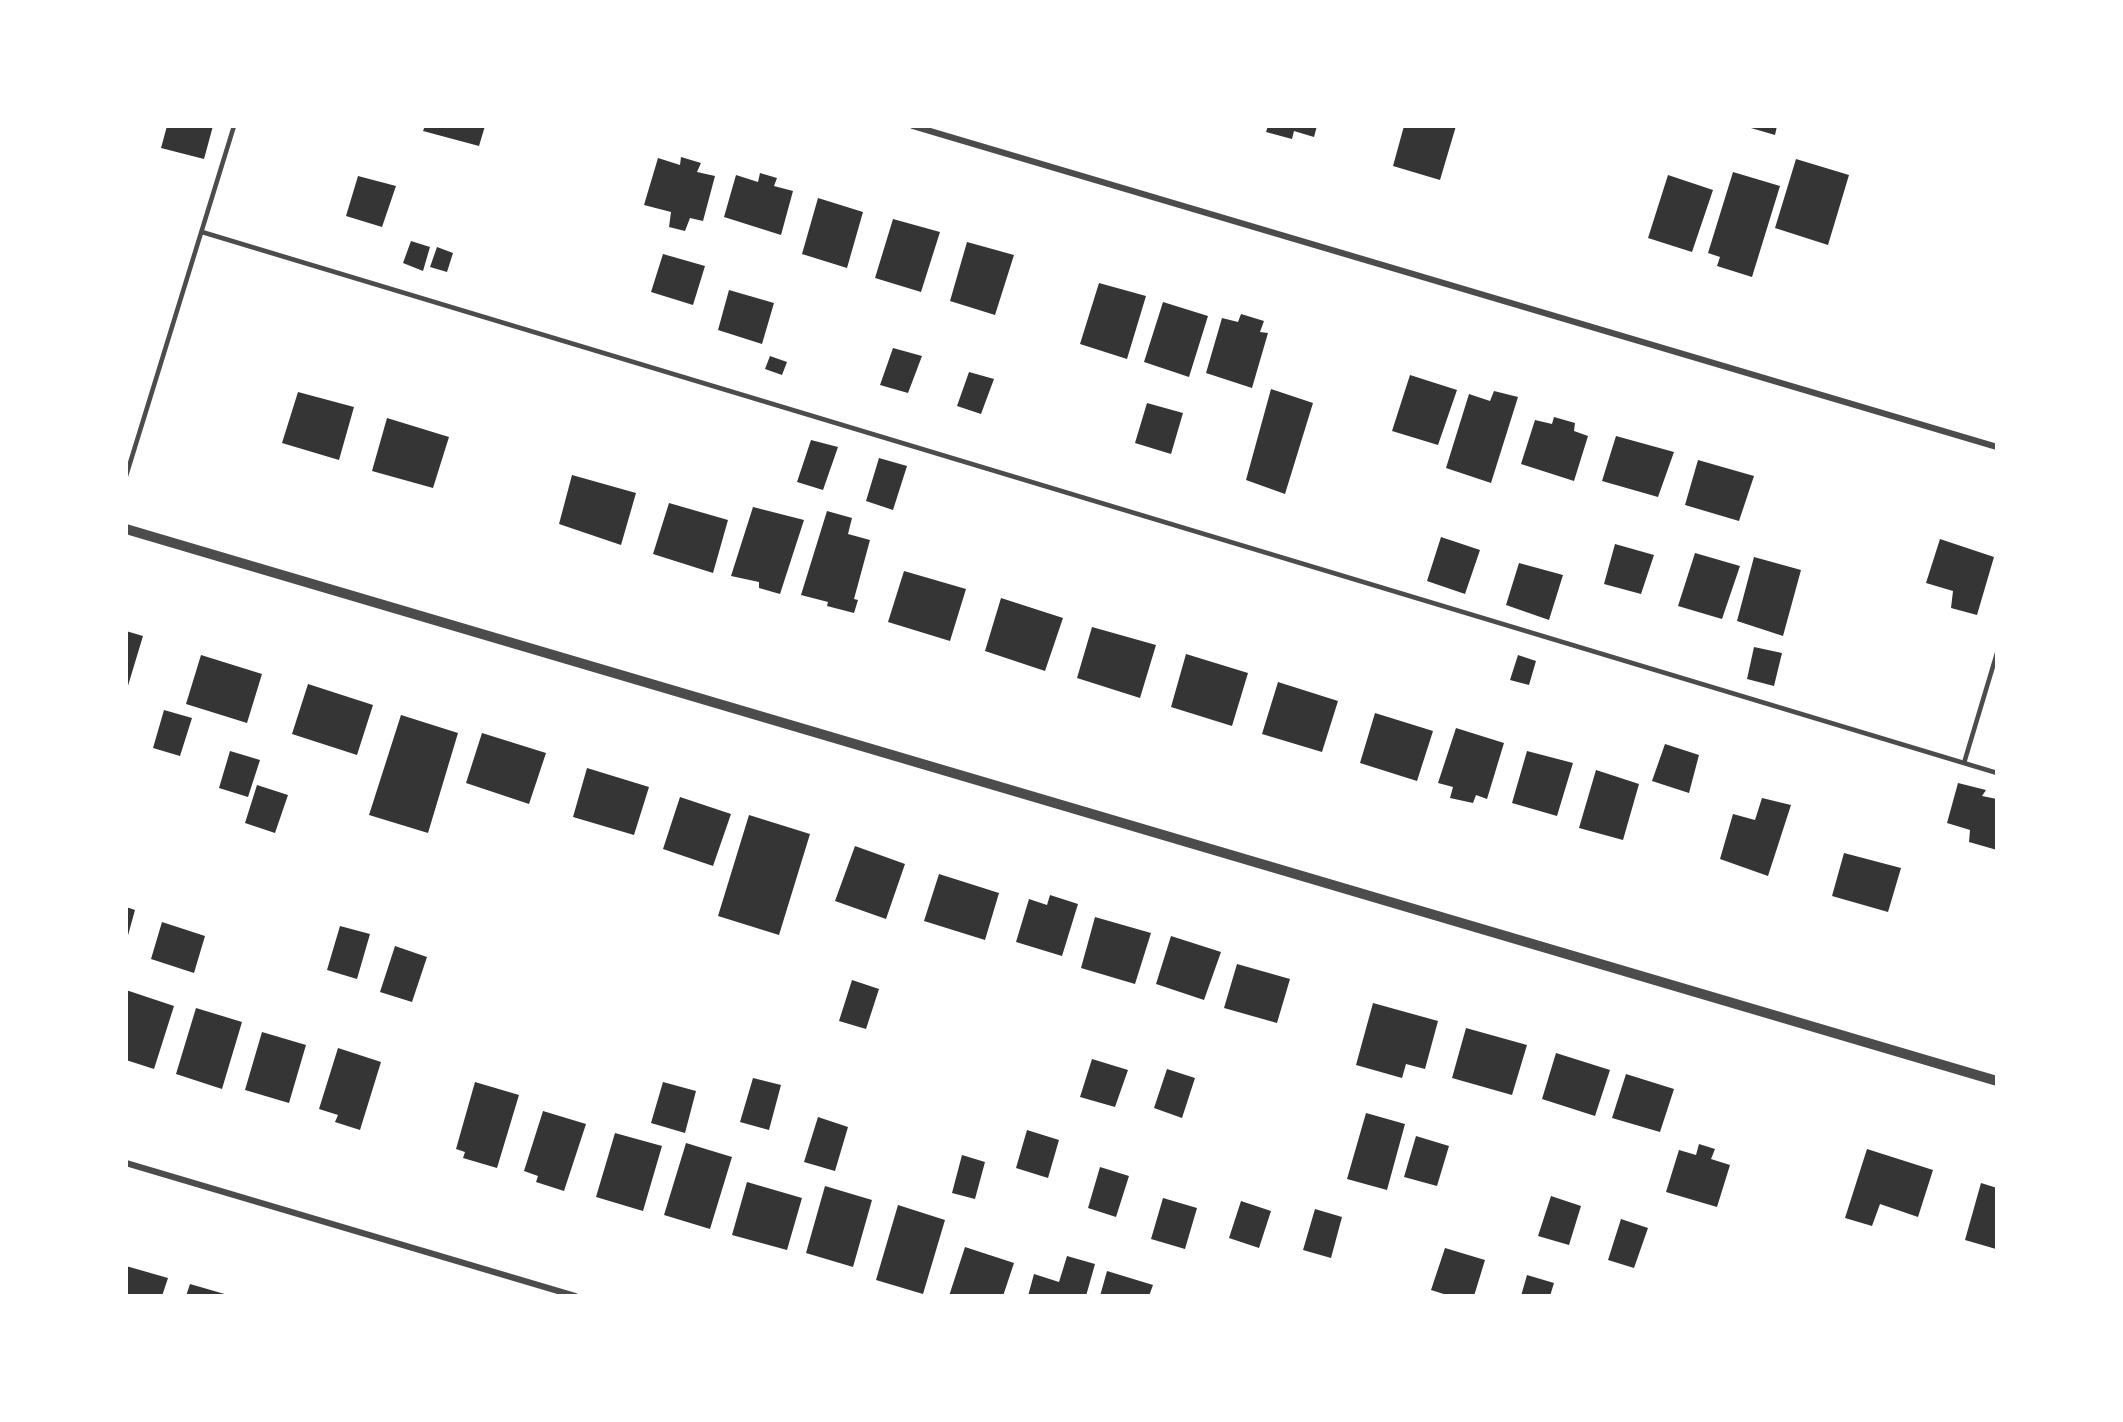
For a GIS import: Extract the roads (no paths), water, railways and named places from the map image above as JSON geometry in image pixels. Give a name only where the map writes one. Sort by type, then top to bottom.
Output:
[{"type":"street","points":[[913,126],[1997,447]]},
{"type":"street","points":[[126,529],[1997,1081]]},
{"type":"street","points":[[126,1163],[574,1296]]},
{"type":"lane","points":[[126,476],[234,126]]},
{"type":"lane","points":[[202,232],[1997,773]]},
{"type":"lane","points":[[1964,763],[1997,653]]}]
